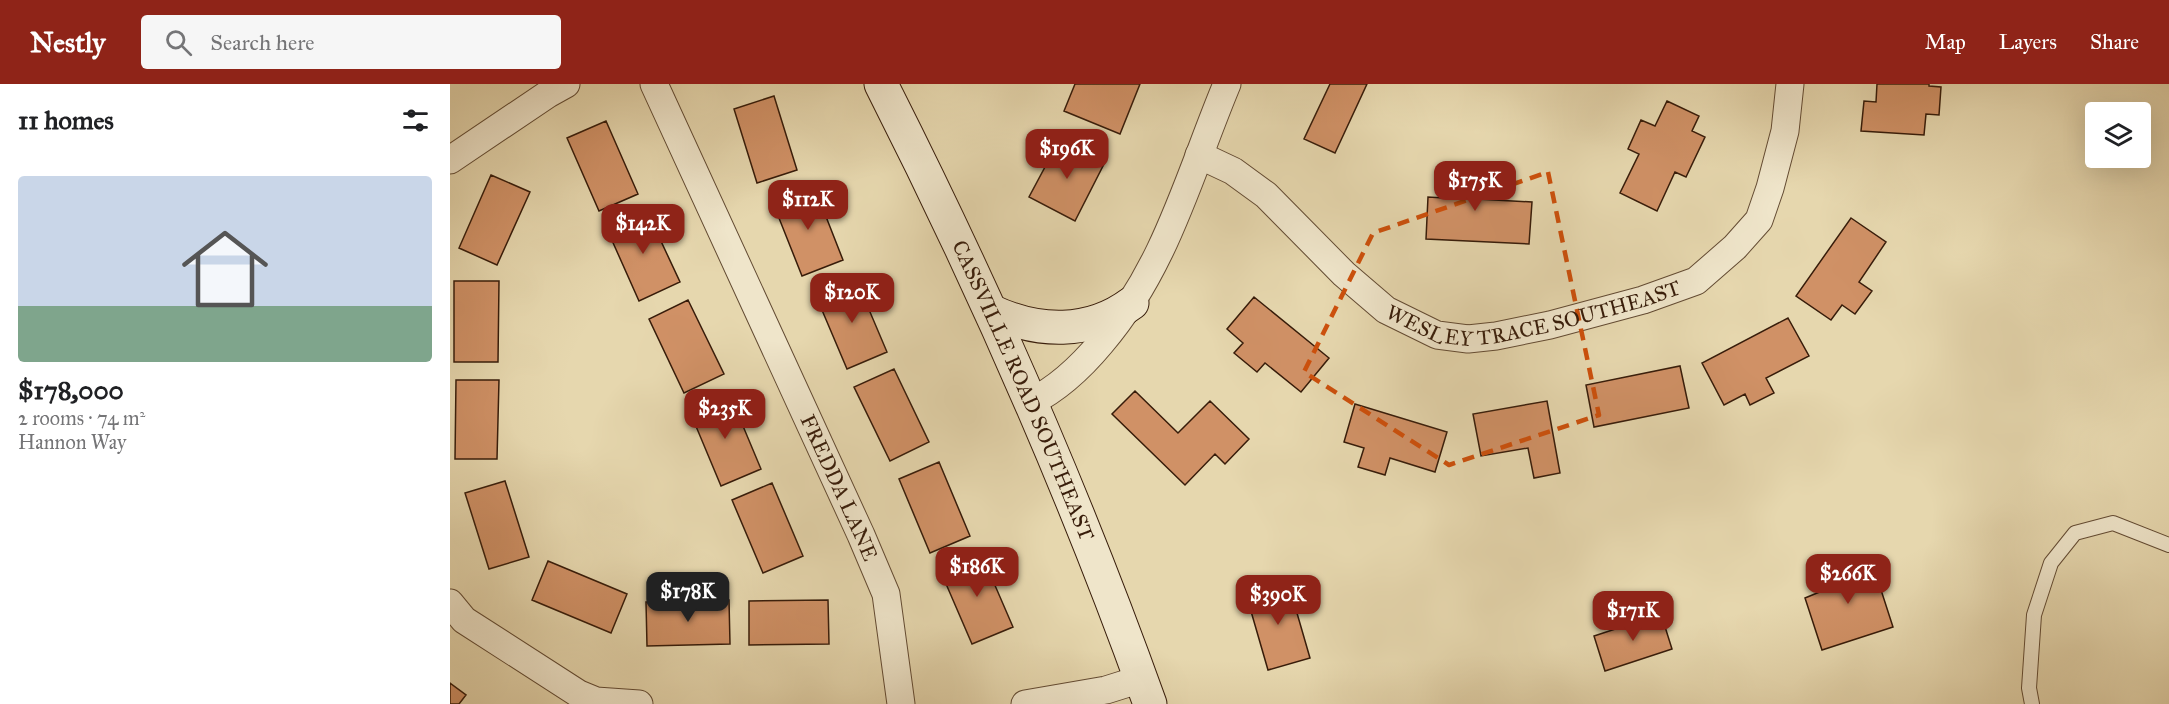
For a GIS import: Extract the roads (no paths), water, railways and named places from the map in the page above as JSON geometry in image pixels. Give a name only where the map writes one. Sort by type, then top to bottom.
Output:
[{"type":"main road","name":"CASSVILLE ROAD SOUTHEAST","points":[[881,84],[932,183],[1031,402],[1099,568],[1145,692]]},
{"type":"main road","points":[[991,311],[1028,325],[1059,329],[1095,323],[1112,316],[1132,303]]},
{"type":"street","points":[[450,160],[566,84]]},
{"type":"street","name":"FREDDA LANE","points":[[654,84],[886,594],[901,704]]},
{"type":"street","points":[[1031,402],[1068,378],[1091,355],[1132,303],[1162,247],[1227,84]]},
{"type":"street","name":"WESLEY TRACE SOUTHEAST","points":[[1199,154],[1233,171],[1266,195],[1344,274],[1386,310],[1437,335],[1468,339],[1496,336],[1550,325],[1642,300],[1696,281],[1735,248],[1759,220],[1770,188],[1785,131],[1790,84]]},
{"type":"street","points":[[450,603],[464,620],[579,694],[596,701],[639,704]]},
{"type":"street","points":[[1026,704],[1106,690],[1145,692]]},
{"type":"lane","points":[[2032,704],[2029,688],[2034,615],[2051,563],[2075,533],[2113,523],[2169,544]]}]
